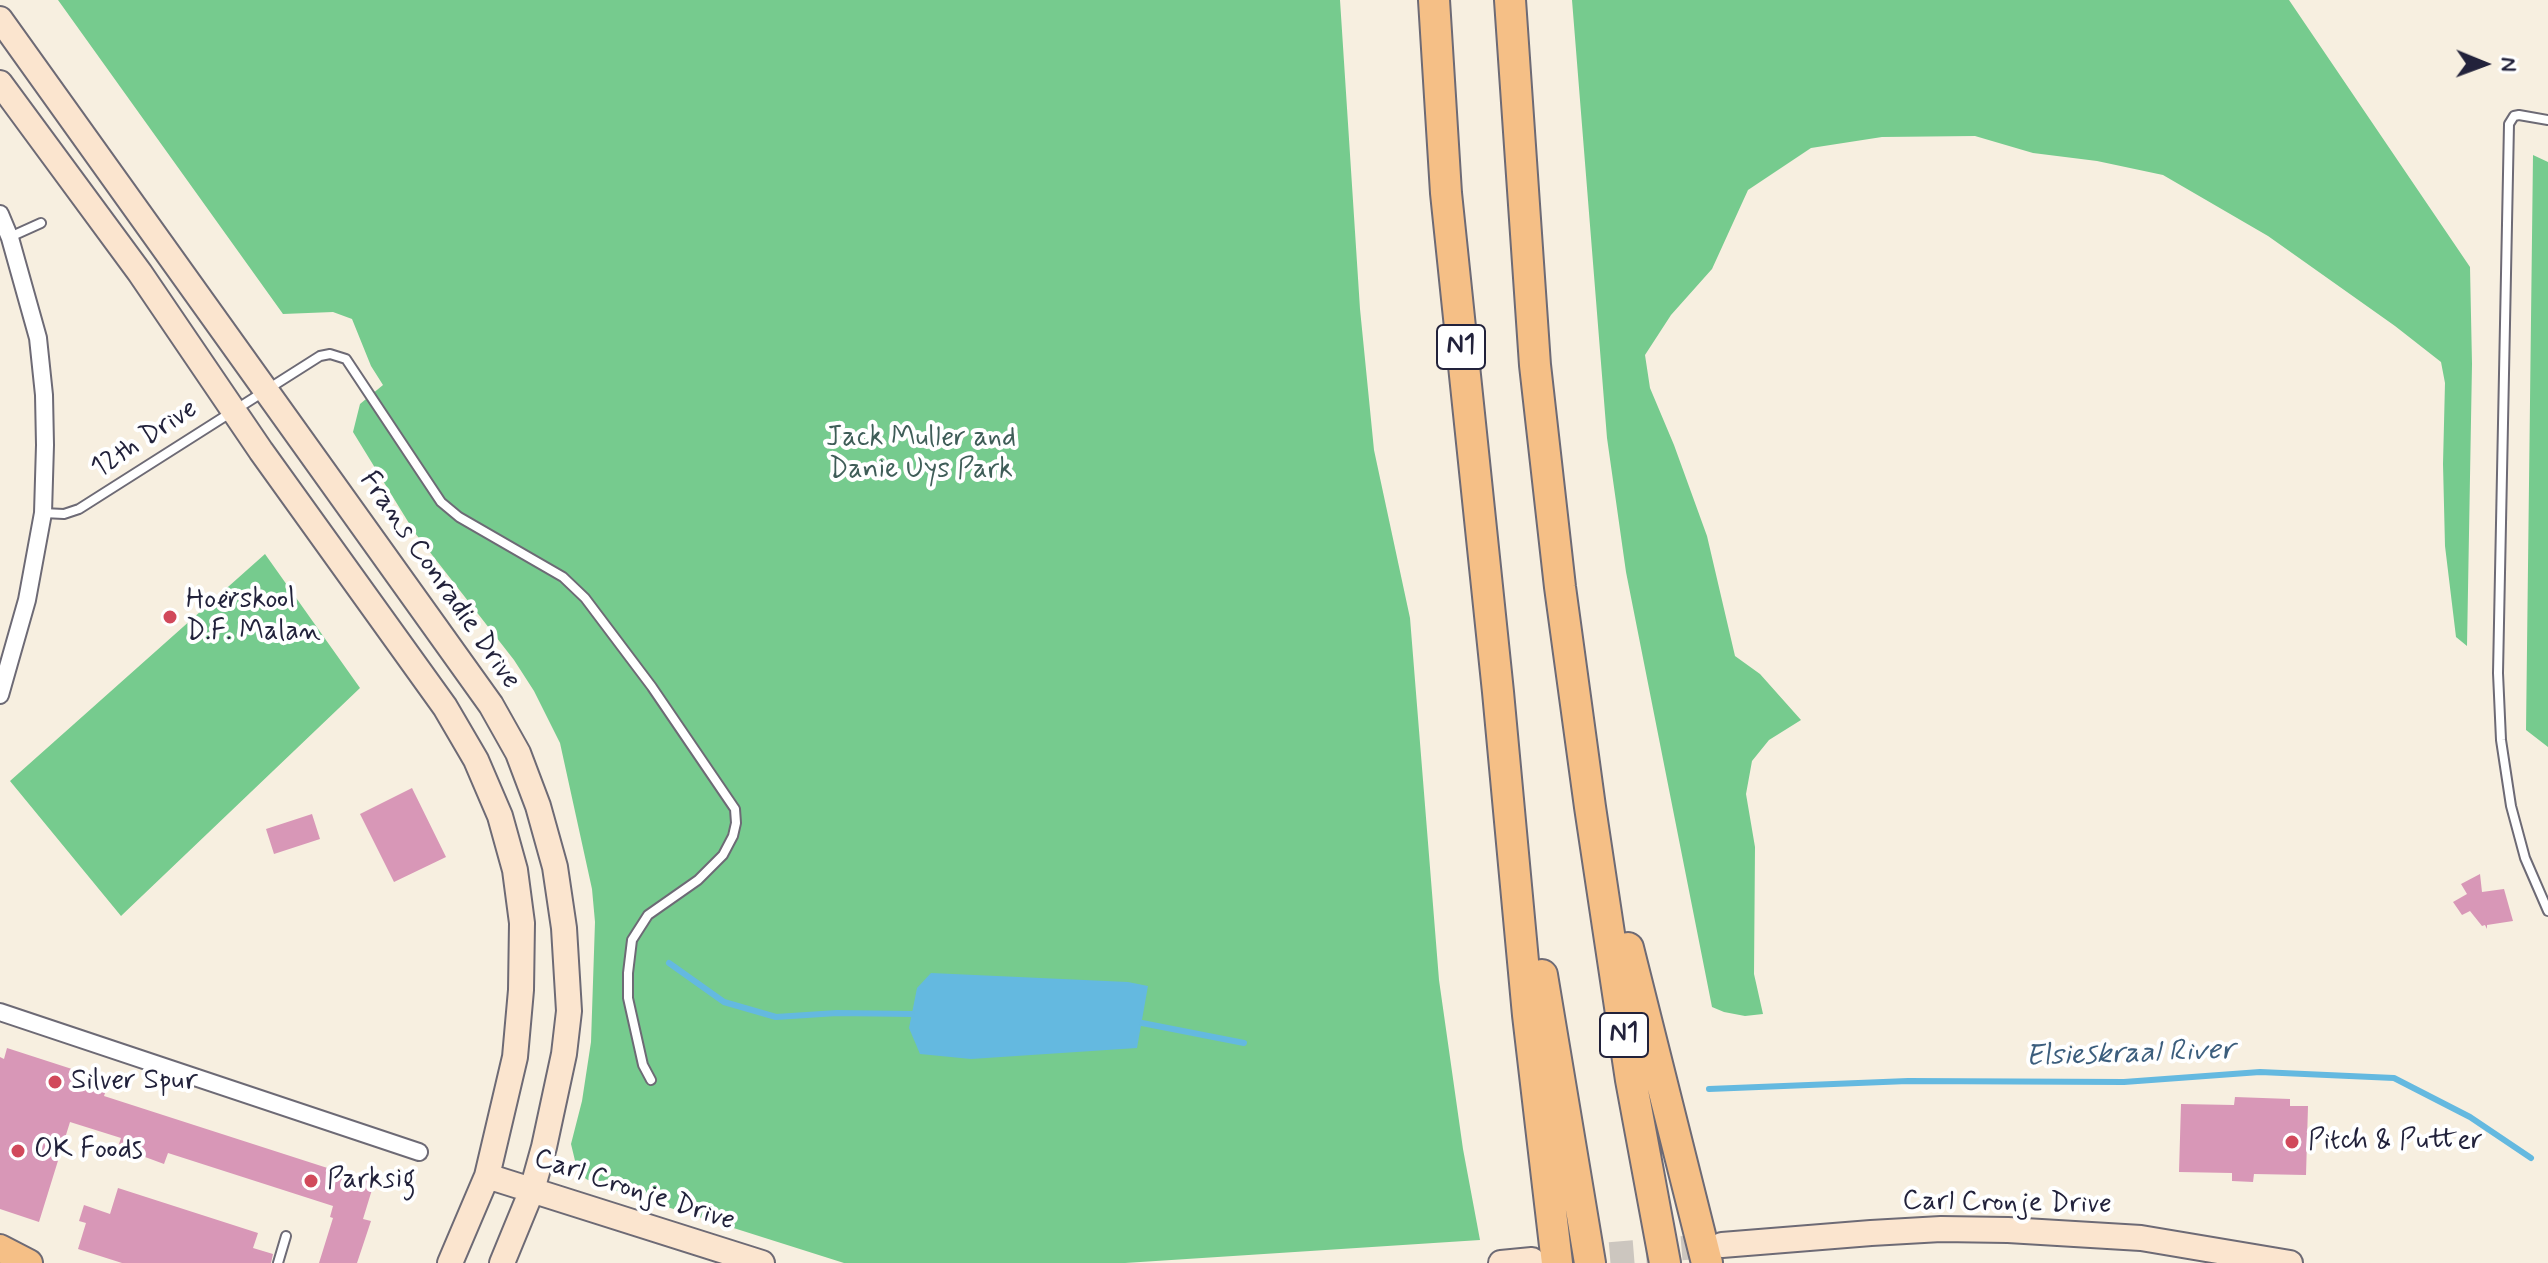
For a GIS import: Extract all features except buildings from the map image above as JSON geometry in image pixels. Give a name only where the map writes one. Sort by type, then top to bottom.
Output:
[{"type":"highway","name":"N1","points":[[1434,0],[1448,208],[1498,692],[1590,1263]]},
{"type":"highway","name":"N1","points":[[1510,0],[1535,365],[1560,587],[1631,1080],[1665,1263]]},
{"type":"highway","points":[[1498,692],[1528,1015],[1544,1262]]},
{"type":"highway","points":[[1590,807],[1714,1254]]},
{"type":"main road","name":"Frans Conradie Drive","points":[[0,19],[491,705],[518,753],[538,806],[555,867],[562,913],[569,1011],[564,1054],[544,1147],[532,1190],[502,1263]]},
{"type":"main road","points":[[0,83],[140,273],[234,411],[445,707],[476,760],[500,816],[515,870],[522,923],[521,990],[515,1057],[487,1176],[450,1263]]},
{"type":"main road","name":"Carl Cronje Drive","points":[[487,1176],[762,1263]]},
{"type":"main road","name":"Carl Cronje Drive","points":[[1714,1254],[1871,1233],[1941,1229],[2008,1230],[2141,1238],[2290,1263]]},
{"type":"main road","points":[[0,1248],[29,1263]]},
{"type":"main road","points":[[1501,1263],[1544,1262]]},
{"type":"street","points":[[0,214],[10,238],[38,338],[44,395],[43,513],[27,600],[0,695]]},
{"type":"street","points":[[0,1012],[419,1152]]},
{"type":"lane","points":[[2548,120],[2519,115],[2514,116],[2509,124],[2498,673],[2501,740],[2511,806],[2525,858],[2548,911]]},
{"type":"lane","points":[[10,238],[41,223]]},
{"type":"lane","name":"12th Drive","points":[[43,513],[64,514],[79,509],[320,356],[330,354],[346,359],[441,502],[459,517],[563,577],[585,598],[652,687],[735,809],[733,836],[723,855],[698,880],[648,915],[632,940],[628,998],[643,1065],[651,1080]]},
{"type":"lane","points":[[278,1263],[286,1236]]},
{"type":"green space","name":"Jack Muller and Danie Uys Park","points":[[58,0],[1340,0],[1360,309],[1374,450],[1410,618],[1439,980],[1463,1149],[1480,1240],[1125,1263],[844,1263],[586,1179],[577,1169],[571,1144],[582,1101],[591,1042],[595,922],[592,889],[560,743],[534,691],[514,660],[415,533],[353,432],[360,404],[383,385],[371,366],[352,319],[333,312],[283,314]]},
{"type":"green space","points":[[1572,0],[2289,0],[2470,267],[2472,364],[2467,646],[2456,637],[2445,546],[2445,383],[2441,362],[2395,326],[2268,236],[2163,175],[2097,161],[2033,153],[1975,136],[1882,137],[1811,148],[1748,190],[1712,269],[1671,315],[1645,355],[1650,388],[1707,536],[1735,656],[1760,674],[1801,720],[1769,740],[1752,761],[1746,794],[1755,847],[1754,974],[1763,1014],[1745,1016],[1712,1007],[1626,572],[1607,438]]},
{"type":"green space","points":[[2533,155],[2548,162],[2548,747],[2526,730]]},
{"type":"green space","points":[[265,554],[360,688],[121,916],[10,781]]},
{"type":"water","points":[[931,973],[1128,982],[1148,986],[1137,1048],[971,1059],[920,1054],[909,1028],[917,988]]},
{"type":"waterway","name":"Elsieskraal River","points":[[669,963],[724,1002],[776,1017],[837,1013],[912,1014]]},
{"type":"waterway","name":"Elsieskraal River","points":[[1142,1023],[1244,1043]]},
{"type":"waterway","name":"Elsieskraal River","points":[[1709,1089],[1908,1081],[2124,1082],[2260,1072],[2394,1078],[2470,1117],[2531,1158]]},
{"type":"tunnel","points":[[1538,1260],[1721,1245]]},
{"type":"place","name":"Hoërskool D.F. Malan","points":[[170,617]]},
{"type":"place","name":"Silver Spur","points":[[55,1082]]},
{"type":"place","name":"Pitch & Putter","points":[[2292,1142]]},
{"type":"place","name":"OK Foods","points":[[18,1151]]},
{"type":"place","name":"Parksig","points":[[311,1181]]}]
